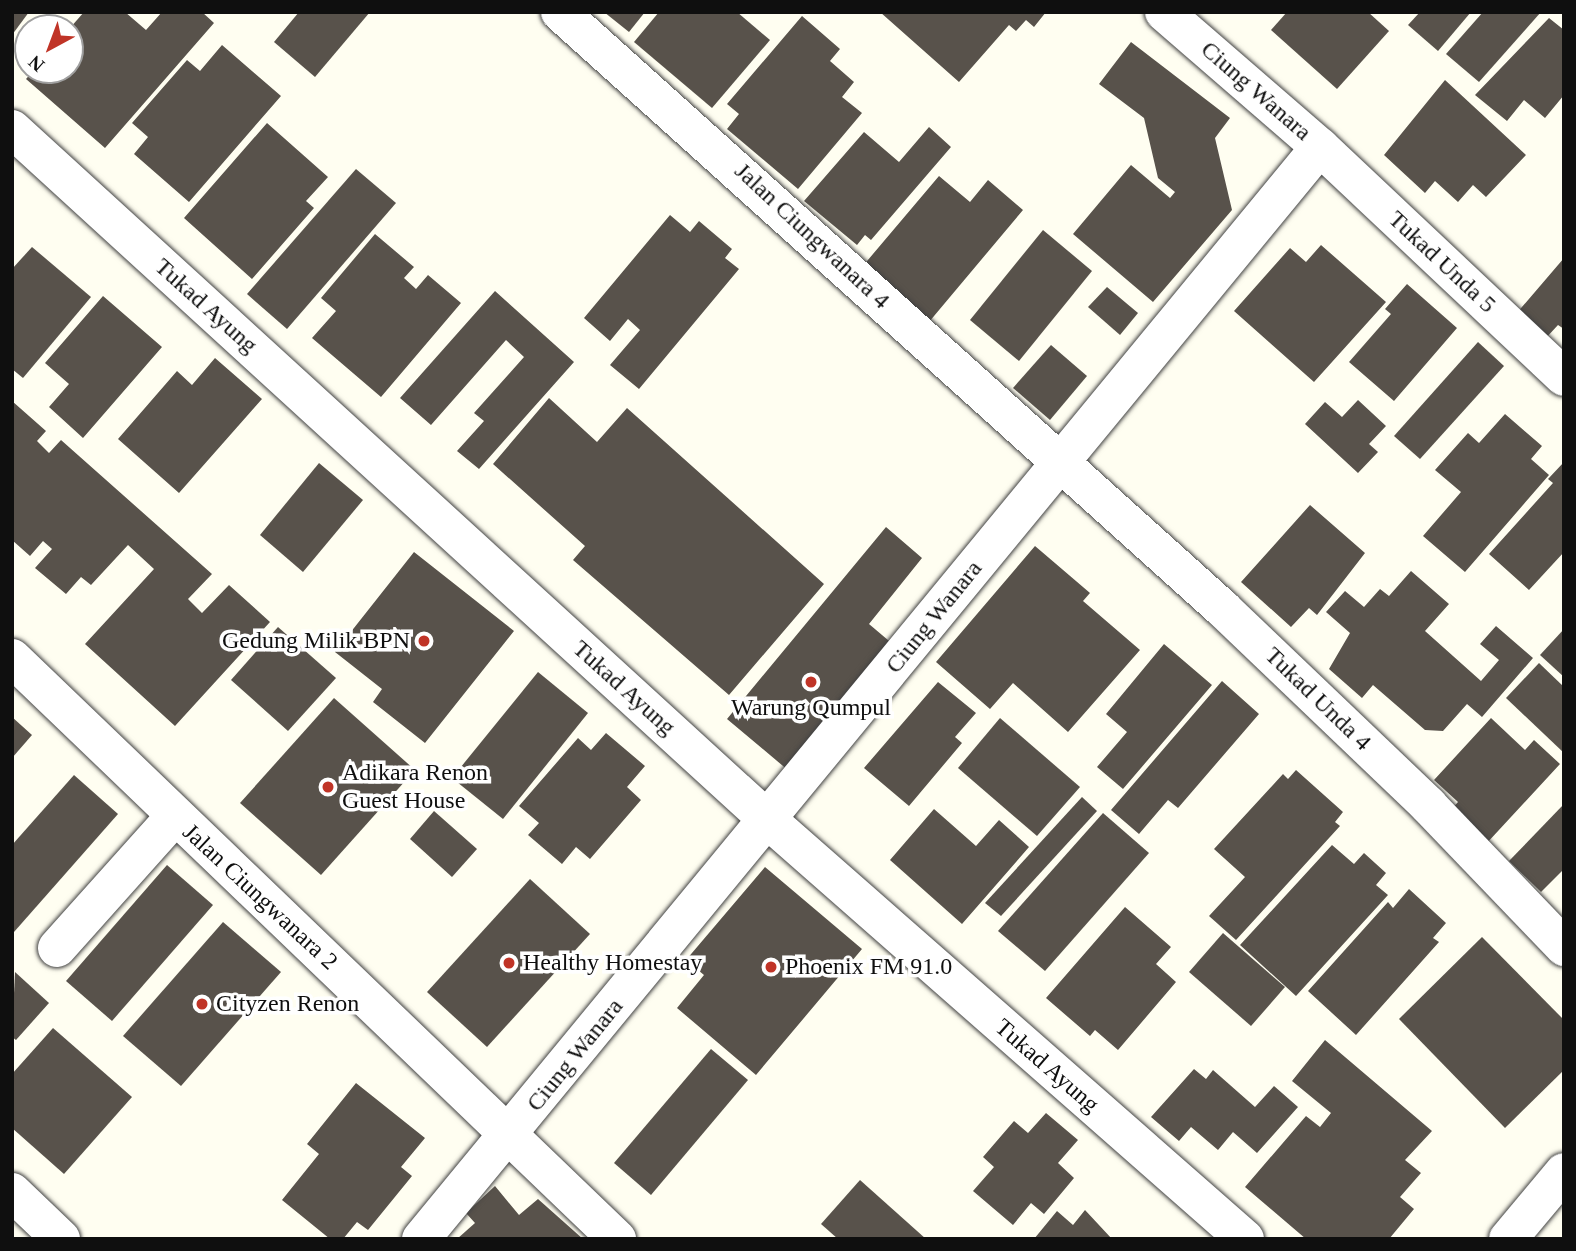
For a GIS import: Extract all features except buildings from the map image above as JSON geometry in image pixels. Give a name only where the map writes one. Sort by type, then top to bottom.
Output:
[{"type":"street","name":"Jalan Ciungwanara 4","points":[[560,12],[1060,464]]},
{"type":"street","name":"Ciung Wanara","points":[[421,1239],[1320,147],[1185,20]]},
{"type":"street","name":"Tukad Ayung","points":[[12,128],[768,820],[1245,1239]]},
{"type":"street","name":"Tukad Unda 5","points":[[1320,147],[1564,377]]},
{"type":"street","name":"Tukad Unda 4","points":[[1060,464],[1428,805],[1564,947]]},
{"type":"street","name":"Jalan Ciungwanara 2","points":[[12,658],[617,1239]]},
{"type":"street","points":[[57,948],[175,816]]},
{"type":"street","points":[[1508,1239],[1564,1172]]},
{"type":"street","points":[[12,1192],[61,1239]]},
{"type":"place","name":"Gedung Milik BPN","points":[[424,641]]},
{"type":"place","name":"Warung Qumpul","points":[[811,682]]},
{"type":"place","name":"Adikara Renon Guest House","points":[[328,787]]},
{"type":"place","name":"Healthy Homestay","points":[[509,963]]},
{"type":"place","name":"Phoenix FM 91.0","points":[[771,967]]},
{"type":"place","name":"Cityzen Renon","points":[[202,1004]]}]
